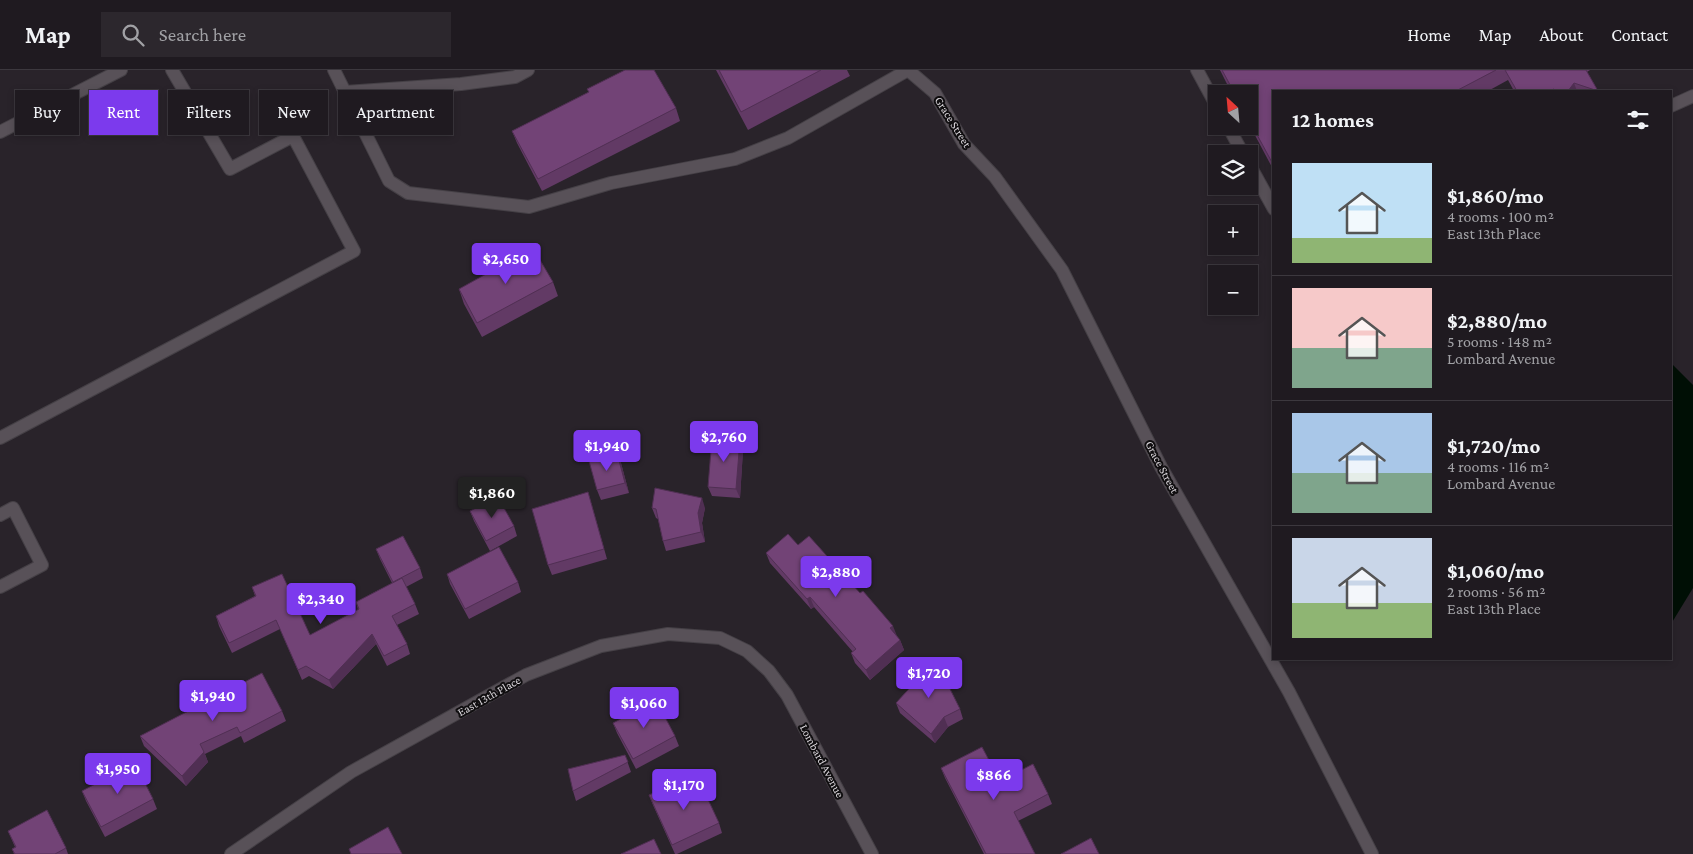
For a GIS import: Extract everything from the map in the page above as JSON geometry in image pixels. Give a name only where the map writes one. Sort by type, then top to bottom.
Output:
[{"type":"street","points":[[0,132],[121,70]]},
{"type":"street","points":[[0,438],[354,251],[293,136],[230,169],[172,70]]},
{"type":"street","points":[[334,70],[344,90]]},
{"type":"street","points":[[372,90],[480,82],[516,77],[528,70]]},
{"type":"street","name":"Grace Street","points":[[366,135],[389,181],[408,193],[529,207],[610,183],[735,159],[788,138],[908,70],[935,93],[964,144],[995,177],[1062,270],[1161,467],[1289,692],[1372,854]]},
{"type":"street","points":[[1197,70],[1208,90]]},
{"type":"street","points":[[1672,106],[1693,96]]},
{"type":"street","points":[[1258,180],[1272,205]]},
{"type":"street","points":[[0,515],[13,508],[42,565],[0,587]]},
{"type":"street","name":"East 13th Place","points":[[231,854],[351,772],[526,675],[601,646],[668,634],[720,638],[747,651],[769,671]]},
{"type":"street","name":"Lombard Avenue","points":[[769,671],[787,695],[872,854]]},
{"type":"shaded area","points":[[1672,364],[1693,385],[1693,588],[1672,622]]},
{"type":"building","points":[[625,70],[654,70],[676,108],[538,179],[512,131],[589,92],[587,89]]},
{"type":"building","points":[[719,70],[821,70],[741,112]]},
{"type":"building","points":[[1222,70],[1496,70],[1458,90],[1272,90],[1272,162],[1257,135],[1258,85],[1230,85]]},
{"type":"building","points":[[1505,70],[1586,70],[1597,90],[1574,83],[1569,90],[1516,90]]},
{"type":"building","points":[[533,248],[553,282],[477,323],[459,289]]},
{"type":"building","points":[[712,438],[740,440],[736,489],[708,487]]},
{"type":"building","points":[[617,453],[625,483],[597,490],[589,461]]},
{"type":"building","points":[[655,488],[702,498],[698,513],[701,532],[663,541],[656,509],[652,508]]},
{"type":"building","points":[[588,492],[604,549],[548,565],[532,509]]},
{"type":"building","points":[[498,497],[514,526],[486,541],[470,511]]},
{"type":"building","points":[[788,534],[798,545],[809,536],[860,593],[863,591],[893,626],[890,628],[900,640],[866,670],[851,653],[856,649],[810,597],[807,599],[766,553]]},
{"type":"building","points":[[403,536],[420,568],[393,582],[376,549]]},
{"type":"building","points":[[499,547],[518,582],[465,609],[447,574]]},
{"type":"building","points":[[282,574],[310,635],[359,609],[356,602],[402,578],[415,604],[392,616],[407,644],[384,656],[372,634],[329,680],[306,666],[298,670],[276,620],[229,643],[216,616],[256,596],[252,587]]},
{"type":"building","points":[[937,663],[960,709],[944,717],[931,734],[896,703],[918,679],[915,673]]},
{"type":"building","points":[[262,673],[282,711],[240,733],[237,727],[200,744],[204,752],[182,776],[140,736]]},
{"type":"building","points":[[656,700],[675,736],[633,759],[613,723]]},
{"type":"building","points":[[982,747],[1000,781],[1033,764],[1048,794],[1014,812],[1035,854],[986,854],[941,768]]},
{"type":"building","points":[[625,755],[628,762],[573,791],[568,769]]},
{"type":"building","points":[[135,763],[153,799],[101,827],[82,791]]},
{"type":"building","points":[[699,780],[719,823],[672,845],[649,795],[671,785],[675,791]]},
{"type":"building","points":[[47,810],[66,848],[55,854],[15,854],[12,849],[16,847],[8,831]]},
{"type":"building","points":[[388,827],[402,854],[351,854],[349,849]]},
{"type":"building","points":[[1091,838],[1099,854],[1061,854]]},
{"type":"building","points":[[654,839],[661,854],[621,854]]}]
